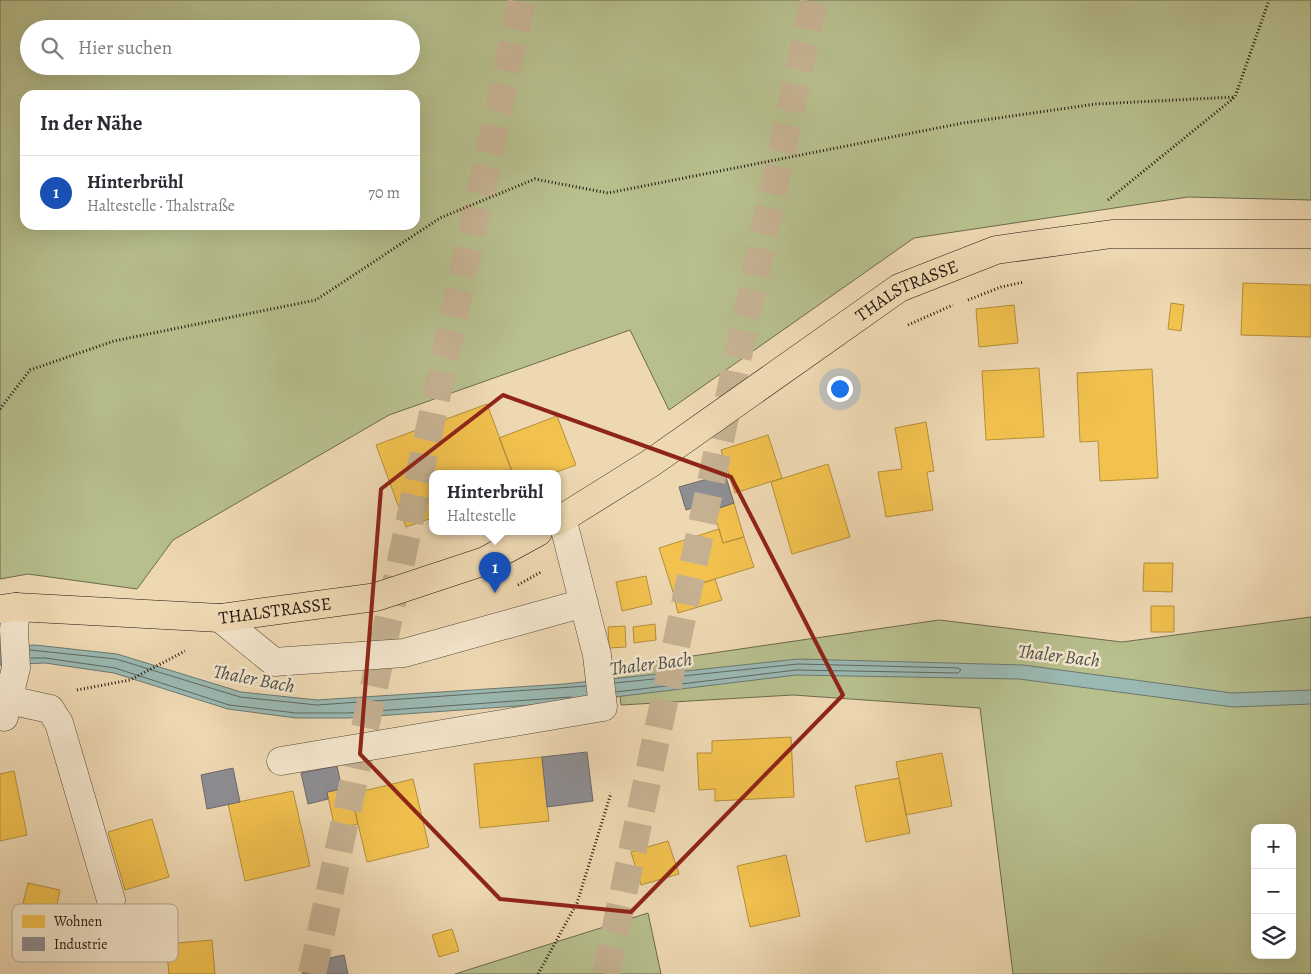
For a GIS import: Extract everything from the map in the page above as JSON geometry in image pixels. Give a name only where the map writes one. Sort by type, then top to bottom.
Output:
[{"type":"main road","name":"THALSTRASSE","points":[[561,519],[651,463],[899,288],[996,250],[1112,234],[1311,234]]},
{"type":"main road","name":"THALSTRASSE","points":[[10,615],[220,618],[376,597],[485,561],[533,535]]},
{"type":"lane","name":"THALSTRASSE","points":[[281,761],[603,708],[597,655],[561,523]]},
{"type":"lane","points":[[220,618],[274,662],[404,653],[584,603]]},
{"type":"lane","points":[[10,615],[16,668],[7,708],[50,709],[59,723],[111,900]]},
{"type":"path","points":[[1104,204],[1235,97],[1269,0]]},
{"type":"path","points":[[0,409],[30,370],[114,341],[316,300],[440,218],[535,179],[608,193],[963,123],[1096,104],[1235,97]]},
{"type":"path","points":[[130,680],[185,651]]},
{"type":"path","points":[[538,974],[577,903],[611,793]]},
{"type":"highlighted area","points":[[503,395],[731,477],[843,695],[631,912],[500,899],[360,754],[381,489]]},
{"type":"green space","points":[[0,0],[1311,0],[1311,200],[1188,197],[914,238],[669,410],[630,330],[389,415],[173,540],[137,589],[28,574],[0,579]]},
{"type":"green space","points":[[1311,617],[1311,974],[1013,974],[980,708],[793,695],[621,705],[617,667],[939,620],[1122,642]]},
{"type":"green space","points":[[648,913],[661,974],[455,974]]},
{"type":"water","points":[[35,645],[117,654],[241,692],[317,700],[564,684],[798,659],[1023,665],[1232,693],[1311,690],[1311,704],[1233,707],[1019,679],[796,675],[574,702],[348,718],[296,718],[228,709],[114,673],[45,663],[0,665],[0,647]]},
{"type":"building: Wohnen","points":[[1243,283],[1311,285],[1311,337],[1241,335]]},
{"type":"building: Wohnen","points":[[1171,303],[1184,305],[1181,331],[1168,329]]},
{"type":"building: Wohnen","points":[[1014,305],[1018,343],[979,347],[976,309]]},
{"type":"building: Wohnen","points":[[1039,368],[1044,437],[986,440],[982,371]]},
{"type":"building: Wohnen","points":[[1152,369],[1158,478],[1100,481],[1098,441],[1080,442],[1077,373]]},
{"type":"building: Wohnen","points":[[487,404],[512,470],[429,470],[429,519],[406,527],[376,445]]},
{"type":"building: Wohnen","points":[[557,416],[576,465],[561,470],[511,470],[499,438]]},
{"type":"building: Wohnen","points":[[926,422],[934,471],[927,472],[933,510],[886,517],[878,472],[902,469],[895,428]]},
{"type":"building: Wohnen","points":[[768,435],[782,478],[735,493],[721,450]]},
{"type":"building: Wohnen","points":[[828,464],[850,537],[792,554],[771,482]]},
{"type":"building: Wohnen","points":[[734,503],[744,537],[723,543],[713,510]]},
{"type":"building: Wohnen","points":[[719,529],[723,543],[744,537],[754,567],[673,592],[659,548]]},
{"type":"building: Wohnen","points":[[1144,563],[1173,563],[1172,592],[1143,591]]},
{"type":"building: Wohnen","points":[[646,576],[652,604],[622,611],[616,582]]},
{"type":"building: Wohnen","points":[[715,579],[722,600],[678,613],[673,592]]},
{"type":"building: Wohnen","points":[[1151,606],[1174,606],[1174,632],[1151,632]]},
{"type":"building: Wohnen","points":[[655,624],[656,640],[634,643],[633,627]]},
{"type":"building: Wohnen","points":[[625,626],[626,647],[609,648],[608,627]]},
{"type":"building: Wohnen","points":[[791,737],[794,797],[715,801],[715,789],[699,790],[697,753],[712,753],[712,741]]},
{"type":"building: Wohnen","points":[[942,753],[952,806],[906,815],[896,762]]},
{"type":"building: Wohnen","points":[[542,757],[549,821],[480,828],[474,764]]},
{"type":"building: Wohnen","points":[[14,771],[27,835],[0,841],[0,774]]},
{"type":"building: Wohnen","points":[[899,778],[910,833],[866,842],[855,786]]},
{"type":"building: Wohnen","points":[[413,779],[429,847],[367,862],[351,794]]},
{"type":"building: Wohnen","points":[[362,785],[363,791],[351,794],[358,824],[335,829],[327,792]]},
{"type":"building: Wohnen","points":[[293,791],[310,866],[245,881],[228,804]]},
{"type":"building: Wohnen","points":[[152,819],[169,877],[125,890],[108,832]]},
{"type":"building: Wohnen","points":[[668,841],[679,874],[641,885],[631,852]]},
{"type":"building: Wohnen","points":[[786,855],[800,916],[750,927],[737,866]]},
{"type":"building: Wohnen","points":[[28,883],[60,890],[57,904],[23,904]]},
{"type":"building: Wohnen","points":[[452,929],[459,951],[439,957],[432,935]]},
{"type":"building: Wohnen","points":[[212,940],[215,974],[169,974],[168,962],[178,962],[178,943]]},
{"type":"building: Industrie","points":[[725,474],[734,503],[713,510],[710,502],[686,510],[679,487]]},
{"type":"building: Industrie","points":[[587,752],[593,801],[547,807],[542,757]]},
{"type":"building: Industrie","points":[[337,766],[342,789],[327,792],[328,799],[308,804],[301,773]]},
{"type":"building: Industrie","points":[[233,768],[240,802],[207,809],[201,775]]},
{"type":"building: Industrie","points":[[344,955],[348,974],[303,974],[300,964]]},
{"type":"tunnel","points":[[312,974],[522,0]]},
{"type":"tunnel","points":[[606,974],[814,0]]},
{"type":"place","name":"Hinterbrühl","points":[[495,593]]},
{"type":"water label","name":"Thaler Bach","points":[[1059,656]]},
{"type":"water label","name":"Thaler Bach","points":[[651,664]]},
{"type":"water label","name":"Thaler Bach","points":[[254,679]]}]
